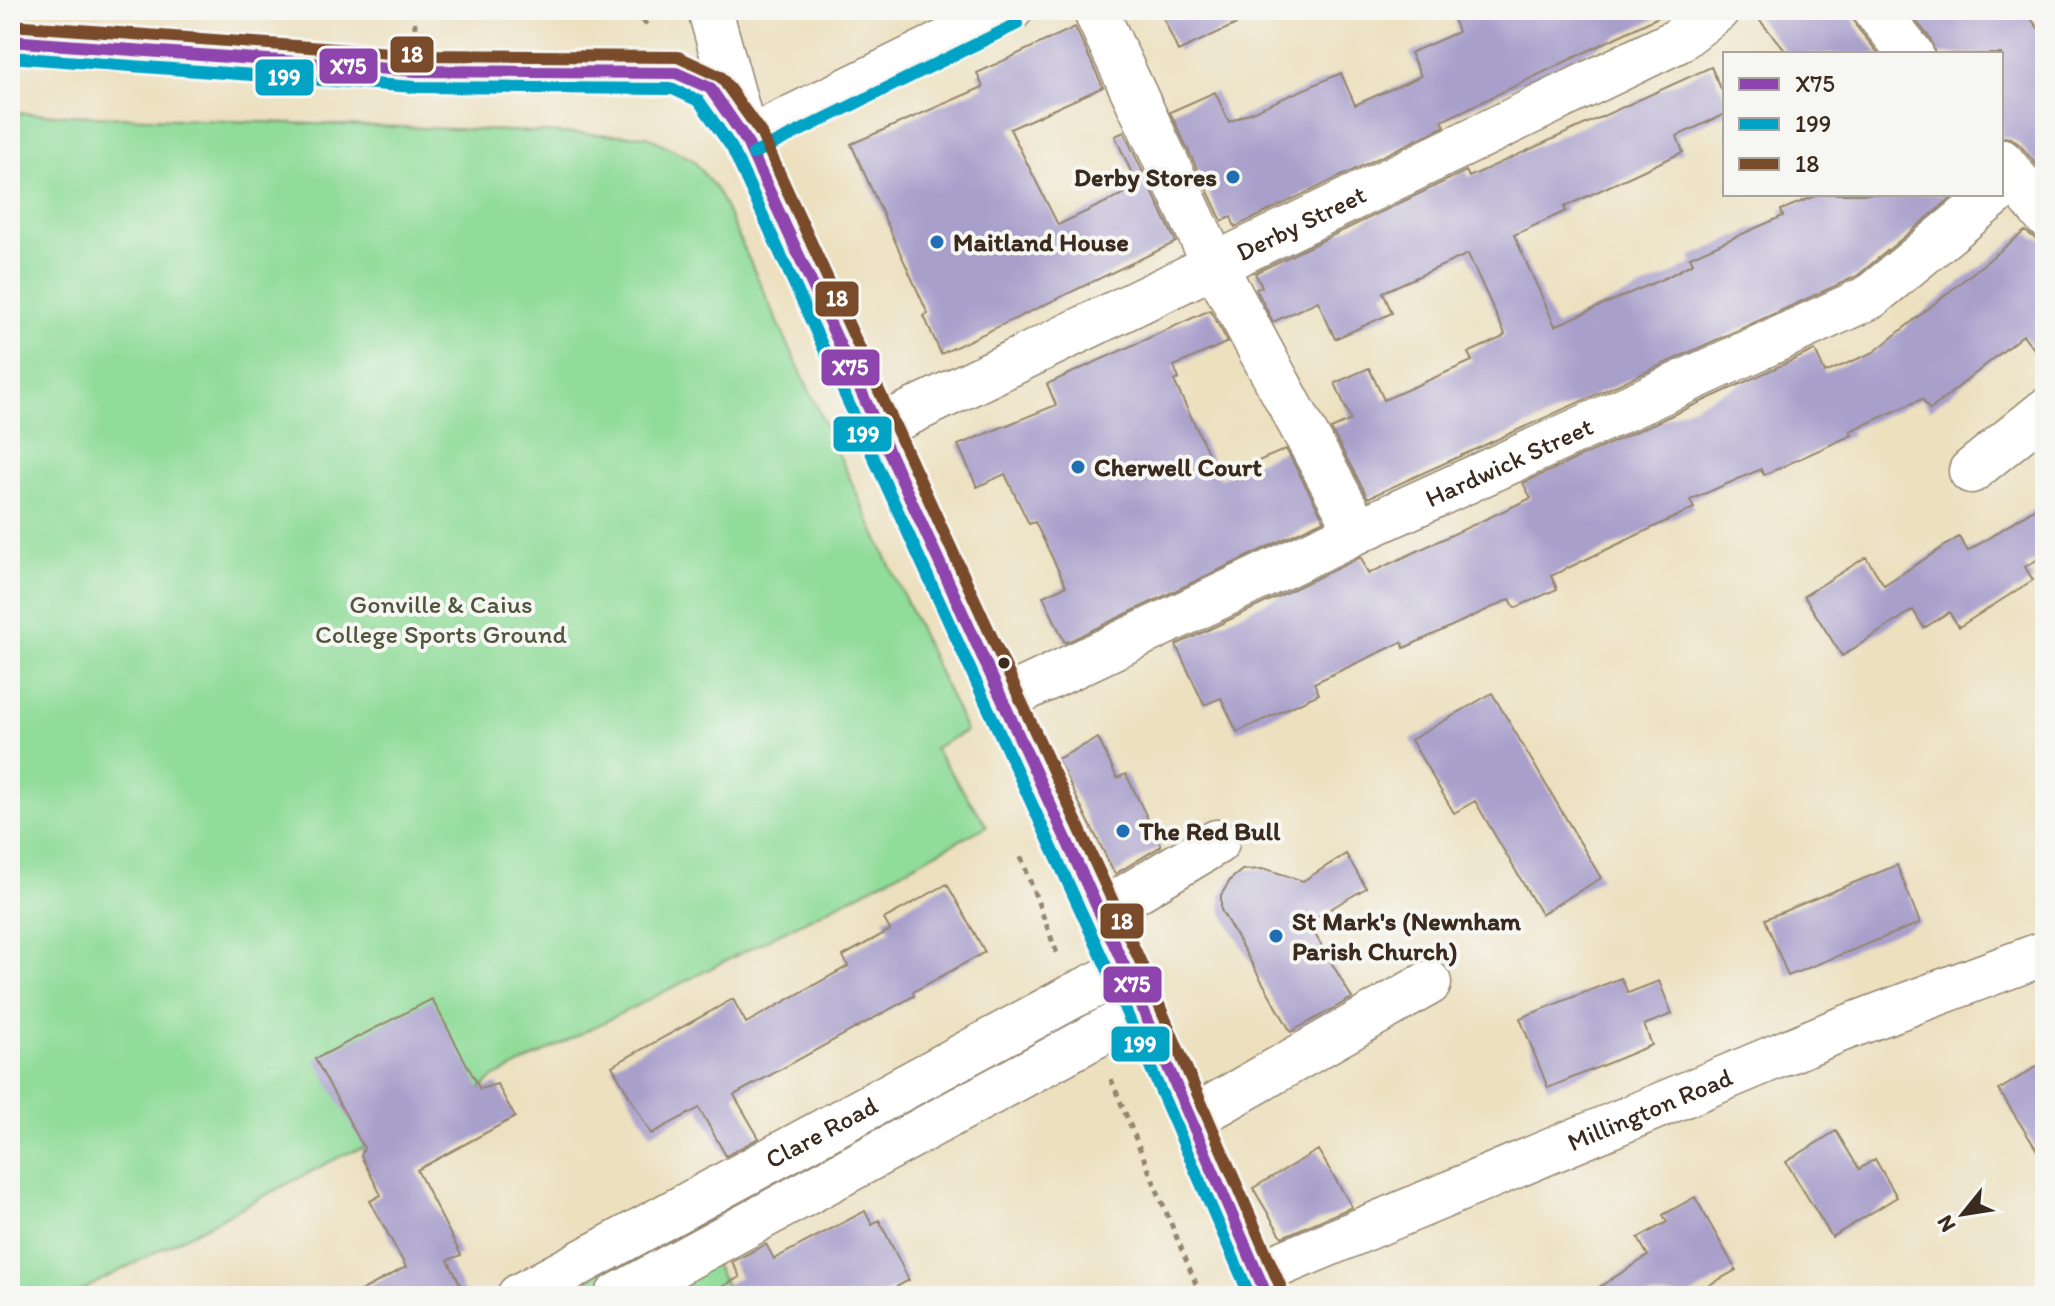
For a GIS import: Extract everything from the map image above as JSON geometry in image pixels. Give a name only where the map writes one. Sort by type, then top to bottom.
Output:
[{"type":"street","points":[[710,10],[746,140],[1126,970],[1262,1285]]},
{"type":"street","points":[[746,140],[1010,10]]},
{"type":"street","points":[[1095,10],[1215,266],[1358,531]]},
{"type":"street","name":"Derby Street","points":[[878,428],[1677,41],[1717,10]]},
{"type":"street","points":[[1875,10],[1909,52]]},
{"type":"street","points":[[10,41],[416,71],[676,73],[710,88],[746,140]]},
{"type":"street","points":[[2003,181],[2045,215]]},
{"type":"street","name":"Hardwick Street","points":[[1002,700],[1358,531],[1870,297],[1986,196]]},
{"type":"street","points":[[1971,471],[2045,411]]},
{"type":"street","points":[[1099,913],[1217,842]]},
{"type":"street","name":"Millington Road","points":[[1262,1285],[1795,1048],[2045,953]]},
{"type":"street","name":"Clare Road","points":[[519,1296],[1126,970]]},
{"type":"street","points":[[1191,1119],[1429,983]]},
{"type":"street","points":[[617,1296],[1143,1010]]},
{"type":"path","points":[[1093,1036],[1201,1296]]},
{"type":"green space","name":"Gonville & Caius College Sports Ground","points":[[10,113],[647,136],[693,160],[718,192],[966,731],[934,748],[987,826],[493,1078],[480,1089],[364,1148],[345,1154],[71,1296],[10,1296]]},
{"type":"green space","points":[[693,1224],[732,1296],[554,1296]]},
{"type":"building","points":[[1160,10],[1267,10],[1178,51]]},
{"type":"building","points":[[1450,10],[1673,10],[1442,121],[1445,126],[1235,227],[1231,217],[1222,221],[1170,112],[1215,92],[1229,122],[1341,73],[1355,105],[1421,76],[1410,53],[1458,32]]},
{"type":"building","points":[[1751,10],[1851,10],[1856,26],[1877,52],[1786,52]]},
{"type":"building","points":[[1907,10],[2024,10],[2045,37],[2045,175],[2020,145],[2011,138],[2003,137],[2003,52],[1934,52],[1930,38]]},
{"type":"building","points":[[1075,27],[1103,87],[1010,129],[1058,225],[1138,187],[1115,136],[1124,132],[1176,242],[941,354],[924,316],[928,314],[851,144],[983,87],[977,73]]},
{"type":"building","points":[[1711,67],[1723,93],[1723,115],[1677,136],[1683,152],[1564,207],[1566,211],[1514,235],[1555,326],[1669,276],[1693,263],[1690,257],[1783,216],[1781,210],[1815,196],[1954,196],[1857,276],[1368,498],[1331,429],[1351,420],[1335,383],[1369,368],[1384,400],[1472,361],[1468,353],[1501,338],[1505,334],[1468,254],[1383,292],[1392,313],[1335,339],[1318,301],[1273,322],[1256,289],[1262,287],[1255,273],[1466,171],[1469,177]]},
{"type":"building","points":[[2025,231],[2035,238],[2045,239],[2045,363],[2023,335],[1930,410],[1922,399],[1764,475],[1761,469],[1690,500],[1694,508],[1551,576],[1557,589],[1515,608],[1510,599],[1404,648],[1402,642],[1314,683],[1319,694],[1237,732],[1221,698],[1204,705],[1176,645],[1361,557],[1368,574],[1531,498],[1523,483],[1815,350],[1825,373],[1874,352]]},
{"type":"building","points":[[1210,310],[1228,342],[1174,366],[1179,379],[1174,381],[1220,478],[1286,449],[1324,520],[1065,643],[1043,596],[1066,586],[1035,522],[1029,524],[1005,474],[977,487],[958,445],[1056,405],[1047,384]]},
{"type":"building","points":[[2045,502],[2045,555],[2025,567],[2033,580],[1959,627],[1949,612],[1924,628],[1913,610],[1842,656],[1804,596],[1866,557],[1884,585],[1959,537],[1968,551]]},
{"type":"building","points":[[1492,693],[1601,878],[1541,914],[1475,801],[1454,813],[1411,740]]},
{"type":"building","name":"The Red Bull","points":[[1098,738],[1117,778],[1126,774],[1161,846],[1115,874],[1057,759]]},
{"type":"building","name":"St Mark's (Newnham Parish Church)","points":[[1346,854],[1366,888],[1308,922],[1352,998],[1291,1032],[1221,910],[1221,895],[1231,879],[1242,870],[1266,869],[1303,881]]},
{"type":"building","points":[[1897,865],[1920,923],[1788,976],[1765,919]]},
{"type":"building","points":[[947,884],[985,952],[913,992],[914,996],[734,1095],[759,1138],[726,1156],[699,1108],[651,1134],[612,1066],[733,999],[746,1023],[848,966],[843,956],[890,930],[884,919]]},
{"type":"building","points":[[1621,978],[1628,993],[1659,981],[1672,1014],[1644,1025],[1652,1045],[1548,1088],[1520,1018]]},
{"type":"building","points":[[432,999],[480,1089],[497,1084],[515,1117],[417,1170],[461,1255],[448,1260],[466,1296],[351,1296],[406,1267],[370,1201],[381,1195],[361,1156],[364,1148],[315,1059]]},
{"type":"building","points":[[2045,1061],[2045,1163],[1999,1090]]},
{"type":"building","points":[[1836,1131],[1859,1169],[1875,1159],[1897,1197],[1832,1237],[1786,1162]]},
{"type":"building","points":[[1318,1150],[1352,1207],[1282,1237],[1253,1188]]},
{"type":"building","points":[[1695,1197],[1736,1270],[1689,1296],[1585,1296],[1648,1256],[1638,1238],[1667,1222],[1663,1215]]},
{"type":"building","points":[[865,1211],[872,1225],[879,1220],[909,1280],[880,1296],[705,1296],[740,1277],[732,1262],[766,1244],[774,1259]]},
{"type":"transit line","name":"199","points":[[753,154],[1017,24]]},
{"type":"transit line","name":"18","points":[[11,25],[417,55],[678,57],[721,77],[761,133],[1141,963],[1282,1290]]},
{"type":"transit line","name":"X75","points":[[10,41],[416,71],[676,73],[710,88],[746,140],[1126,970],[1267,1296]]},
{"type":"transit line","name":"199","points":[[10,57],[415,87],[673,89],[699,101],[732,148],[1111,977],[1250,1296]]},
{"type":"place","name":"Derby Stores","points":[[1233,177]]},
{"type":"place","name":"Maitland House","points":[[937,242]]},
{"type":"place","name":"Cherwell Court","points":[[1078,467]]},
{"type":"place","name":"The Red Bull","points":[[1123,831]]},
{"type":"place","name":"St Mark's (Newnham Parish Church)","points":[[1276,936]]}]
